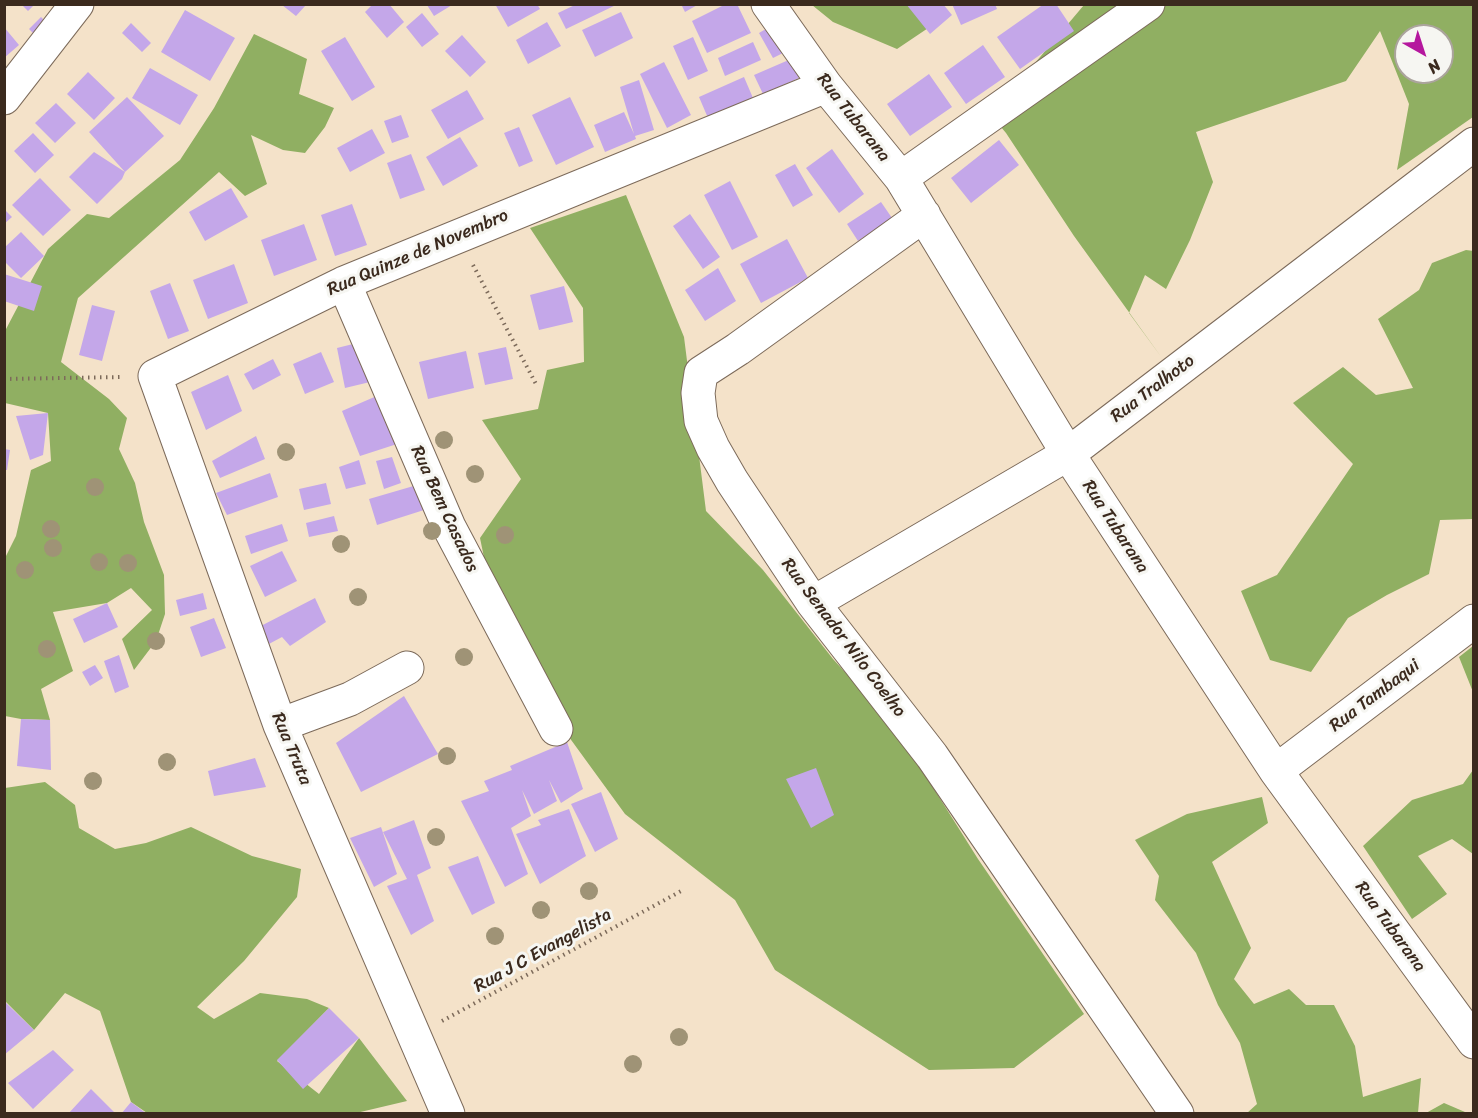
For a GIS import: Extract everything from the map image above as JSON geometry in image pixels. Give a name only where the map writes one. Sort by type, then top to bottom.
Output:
[{"type":"street","points":[[4,98],[77,4]]},
{"type":"street","points":[[900,178],[1148,4]]},
{"type":"street","name":"Rua Tubarana","points":[[778,7],[826,86],[900,178],[1068,454],[1276,771],[1473,1042]]},
{"type":"street","name":"Rua Quinze de Novembro","points":[[155,376],[344,283],[826,86]]},
{"type":"street","name":"Rua Tralhoto","points":[[813,603],[1068,454],[1473,144]]},
{"type":"street","name":"Rua Senador Nilo Coelho","points":[[924,215],[738,350],[701,374],[698,393],[701,421],[713,448],[813,603],[932,756],[1177,1113]]},
{"type":"street","name":"Rua Bem Casados","points":[[344,283],[449,526],[556,729]]},
{"type":"street","name":"Rua Truta","points":[[155,376],[280,725],[448,1113]]},
{"type":"street","name":"Rua Tambaqui","points":[[1276,771],[1473,621]]},
{"type":"street","points":[[280,725],[350,699],[407,668]]},
{"type":"path","points":[[457,236],[536,384]]},
{"type":"path","points":[[4,379],[155,376]]},
{"type":"path","name":"Rua J C Evangelista","points":[[415,1036],[683,890]]},
{"type":"green space","points":[[812,5],[942,5],[946,16],[897,49],[833,22]]},
{"type":"green space","points":[[1084,5],[1473,5],[1473,117],[1397,170],[1409,104],[1401,84],[1454,84],[1454,24],[1394,24],[1394,66],[1380,31],[1346,81],[1196,132],[1213,182],[1190,240],[1166,289],[1145,275],[1129,313],[1074,236],[1006,133],[991,115]]},
{"type":"green space","points":[[254,34],[307,59],[299,94],[334,108],[325,127],[305,153],[283,150],[251,135],[267,184],[245,196],[219,172],[78,298],[61,362],[109,399],[127,418],[119,449],[135,483],[144,522],[164,575],[165,614],[156,641],[134,670],[122,639],[152,610],[131,588],[107,603],[53,612],[73,671],[41,689],[50,720],[5,716],[5,558],[16,536],[31,470],[51,461],[48,413],[5,403],[5,331],[48,249],[87,214],[109,218],[180,160],[214,108]]},
{"type":"green space","points":[[626,195],[684,337],[706,511],[763,570],[833,659],[895,727],[978,859],[1084,1014],[1014,1068],[929,1070],[775,970],[735,900],[625,814],[502,645],[480,538],[521,479],[482,420],[538,409],[547,370],[584,362],[583,308],[530,228]]},
{"type":"green space","points":[[1466,250],[1474,251],[1473,519],[1440,520],[1429,574],[1348,618],[1311,672],[1270,660],[1241,591],[1277,575],[1353,464],[1293,403],[1343,367],[1376,395],[1413,388],[1378,319],[1419,290],[1432,263]]},
{"type":"green space","points":[[1473,646],[1473,692],[1459,657]]},
{"type":"green space","points":[[1473,770],[1473,854],[1452,839],[1418,856],[1447,894],[1412,919],[1363,846],[1412,800],[1463,784]]},
{"type":"green space","points":[[45,782],[75,805],[79,828],[115,849],[146,843],[191,827],[252,856],[301,869],[297,897],[244,961],[197,1007],[214,1019],[260,993],[307,999],[329,1008],[277,1061],[319,1094],[359,1038],[407,1101],[352,1114],[147,1113],[131,1102],[100,1011],[65,993],[34,1030],[5,1001],[5,788]]},
{"type":"green space","points":[[1262,797],[1268,823],[1212,862],[1251,948],[1234,979],[1254,1004],[1289,989],[1306,1005],[1334,1005],[1355,1046],[1363,1097],[1421,1078],[1418,1113],[1247,1113],[1257,1104],[1240,1043],[1218,1005],[1196,953],[1155,900],[1159,876],[1135,840],[1187,814]]},
{"type":"green space","points":[[1444,1103],[1465,1112],[1426,1113]]},
{"type":"building","points":[[21,4],[35,4],[28,11]]},
{"type":"building","points":[[373,4],[389,4],[404,22],[387,38],[365,12]]},
{"type":"building","points":[[495,4],[537,4],[540,9],[508,27]]},
{"type":"building","points":[[577,4],[618,4],[566,29],[558,13]]},
{"type":"building","points":[[681,4],[699,4],[685,12]]},
{"type":"building","points":[[726,4],[737,4],[751,33],[707,53],[692,21]]},
{"type":"building","points":[[906,4],[943,4],[952,15],[930,34]]},
{"type":"building","points":[[952,4],[995,4],[997,9],[961,25]]},
{"type":"building","points":[[1044,4],[1056,4],[1074,31],[1020,69],[997,37]]},
{"type":"building","points":[[282,5],[306,5],[296,16]]},
{"type":"building","points":[[427,5],[452,5],[434,16]]},
{"type":"building","points":[[185,10],[235,38],[210,81],[161,52]]},
{"type":"building","points":[[621,12],[633,38],[595,57],[582,30]]},
{"type":"building","points":[[422,13],[439,34],[422,47],[406,27]]},
{"type":"building","points":[[41,17],[52,28],[40,40],[29,29]]},
{"type":"building","points":[[547,22],[561,46],[528,64],[516,40]]},
{"type":"building","points":[[131,23],[151,43],[142,52],[122,33]]},
{"type":"building","points":[[771,26],[785,52],[773,58],[759,33]]},
{"type":"building","points":[[4,27],[19,45],[4,58]]},
{"type":"building","points":[[462,35],[486,62],[470,77],[445,51]]},
{"type":"building","points":[[345,37],[375,87],[352,101],[321,51]]},
{"type":"building","points":[[693,37],[708,71],[688,80],[673,46]]},
{"type":"building","points":[[753,42],[761,60],[725,76],[718,58]]},
{"type":"building","points":[[983,45],[1005,77],[966,104],[944,73]]},
{"type":"building","points":[[791,59],[799,78],[763,94],[754,75]]},
{"type":"building","points":[[664,62],[691,115],[667,128],[640,74]]},
{"type":"building","points":[[150,68],[198,95],[180,125],[132,98]]},
{"type":"building","points":[[88,72],[115,98],[94,120],[67,94]]},
{"type":"building","points":[[929,74],[952,107],[910,136],[887,104]]},
{"type":"building","points":[[744,77],[753,98],[708,118],[699,97]]},
{"type":"building","points":[[639,80],[654,130],[635,136],[636,139],[605,152],[594,125],[624,112],[634,134],[620,87]]},
{"type":"building","points":[[467,90],[484,119],[448,139],[431,110]]},
{"type":"building","points":[[127,97],[164,136],[125,172],[89,132]]},
{"type":"building","points":[[570,97],[594,147],[556,165],[532,115]]},
{"type":"building","points":[[56,103],[76,123],[55,143],[35,123]]},
{"type":"building","points":[[401,115],[409,137],[392,143],[384,121]]},
{"type":"building","points":[[519,127],[533,161],[519,167],[504,133]]},
{"type":"building","points":[[372,129],[385,153],[350,172],[337,148]]},
{"type":"building","points":[[33,133],[54,155],[35,173],[14,151]]},
{"type":"building","points":[[460,137],[478,166],[443,186],[426,157]]},
{"type":"building","points":[[999,140],[1019,165],[971,203],[951,178]]},
{"type":"building","points":[[832,149],[864,194],[839,213],[806,168]]},
{"type":"building","points":[[94,152],[125,172],[122,179],[97,204],[69,177]]},
{"type":"building","points":[[411,154],[425,190],[400,199],[387,163]]},
{"type":"building","points":[[795,164],[813,195],[793,207],[775,175]]},
{"type":"building","points":[[40,178],[71,210],[43,236],[12,205]]},
{"type":"building","points":[[730,181],[758,237],[732,250],[704,195]]},
{"type":"building","points":[[231,188],[248,217],[205,241],[189,212]]},
{"type":"building","points":[[881,202],[892,218],[858,241],[847,224]]},
{"type":"building","points":[[352,204],[367,245],[335,256],[321,215]]},
{"type":"building","points":[[4,209],[12,217],[4,224]]},
{"type":"building","points":[[690,214],[720,257],[703,269],[673,226]]},
{"type":"building","points":[[304,224],[317,260],[274,276],[261,240]]},
{"type":"building","points":[[21,232],[44,256],[21,278],[4,261],[4,248]]},
{"type":"building","points":[[787,239],[808,278],[761,303],[740,264]]},
{"type":"building","points":[[234,264],[248,303],[208,319],[193,280]]},
{"type":"building","points":[[718,268],[736,301],[705,321],[685,290]]},
{"type":"building","points":[[4,274],[42,286],[34,311],[4,301]]},
{"type":"building","points":[[170,283],[189,331],[168,339],[150,291]]},
{"type":"building","points":[[564,286],[573,322],[539,330],[530,295]]},
{"type":"building","points":[[92,305],[115,311],[102,361],[79,355]]},
{"type":"building","points":[[361,342],[370,382],[345,388],[337,348]]},
{"type":"building","points":[[506,347],[513,379],[485,385],[478,353]]},
{"type":"building","points":[[466,351],[474,388],[428,399],[419,362]]},
{"type":"building","points":[[321,352],[334,382],[305,394],[293,364]]},
{"type":"building","points":[[273,359],[281,375],[253,390],[244,374]]},
{"type":"building","points":[[228,375],[242,411],[206,430],[191,392]]},
{"type":"building","points":[[379,395],[397,444],[360,456],[342,411]]},
{"type":"building","points":[[48,413],[43,455],[30,460],[16,416]]},
{"type":"building","points":[[256,436],[265,459],[220,478],[212,461]]},
{"type":"building","points":[[4,449],[10,450],[7,470],[4,470]]},
{"type":"building","points":[[392,457],[401,483],[384,489],[376,461]]},
{"type":"building","points":[[359,460],[366,484],[346,489],[339,467]]},
{"type":"building","points":[[270,473],[278,497],[227,515],[216,493]]},
{"type":"building","points":[[326,483],[331,504],[304,510],[299,489]]},
{"type":"building","points":[[417,485],[424,510],[377,525],[369,499]]},
{"type":"building","points":[[334,516],[338,531],[309,537],[306,523]]},
{"type":"building","points":[[282,524],[288,541],[251,554],[245,536]]},
{"type":"building","points":[[282,551],[297,581],[265,597],[250,566]]},
{"type":"building","points":[[203,593],[207,609],[180,616],[176,600]]},
{"type":"building","points":[[315,598],[326,622],[290,646],[282,637],[267,645],[257,628]]},
{"type":"building","points":[[107,603],[118,627],[84,643],[73,619]]},
{"type":"building","points":[[214,618],[226,648],[201,657],[190,627]]},
{"type":"building","points":[[119,655],[129,687],[115,693],[104,661]]},
{"type":"building","points":[[95,665],[103,678],[90,686],[82,672]]},
{"type":"building","points":[[404,696],[438,754],[361,792],[336,743]]},
{"type":"building","points":[[21,719],[50,720],[51,770],[17,766]]},
{"type":"building","points":[[567,742],[583,789],[561,803],[549,780],[557,801],[534,814],[522,790],[531,816],[511,828],[528,874],[505,887],[461,801],[489,791],[484,781],[512,770],[510,766]]},
{"type":"building","points":[[255,758],[266,787],[214,796],[208,771]]},
{"type":"building","points":[[816,768],[834,815],[811,828],[786,779]]},
{"type":"building","points":[[601,792],[618,839],[595,852],[571,804]]},
{"type":"building","points":[[569,809],[586,856],[540,884],[516,834],[541,825],[538,820]]},
{"type":"building","points":[[414,820],[431,868],[417,875],[434,921],[411,935],[387,886],[407,879],[383,832]]},
{"type":"building","points":[[381,827],[397,874],[374,887],[350,838]]},
{"type":"building","points":[[478,856],[495,903],[472,915],[448,867]]},
{"type":"building","points":[[4,1001],[34,1030],[4,1055]]},
{"type":"building","points":[[329,1008],[359,1038],[303,1089],[277,1060]]},
{"type":"building","points":[[53,1050],[74,1070],[33,1109],[8,1083]]},
{"type":"building","points":[[91,1089],[116,1114],[68,1114]]},
{"type":"building","points":[[131,1102],[147,1114],[121,1114]]}]
